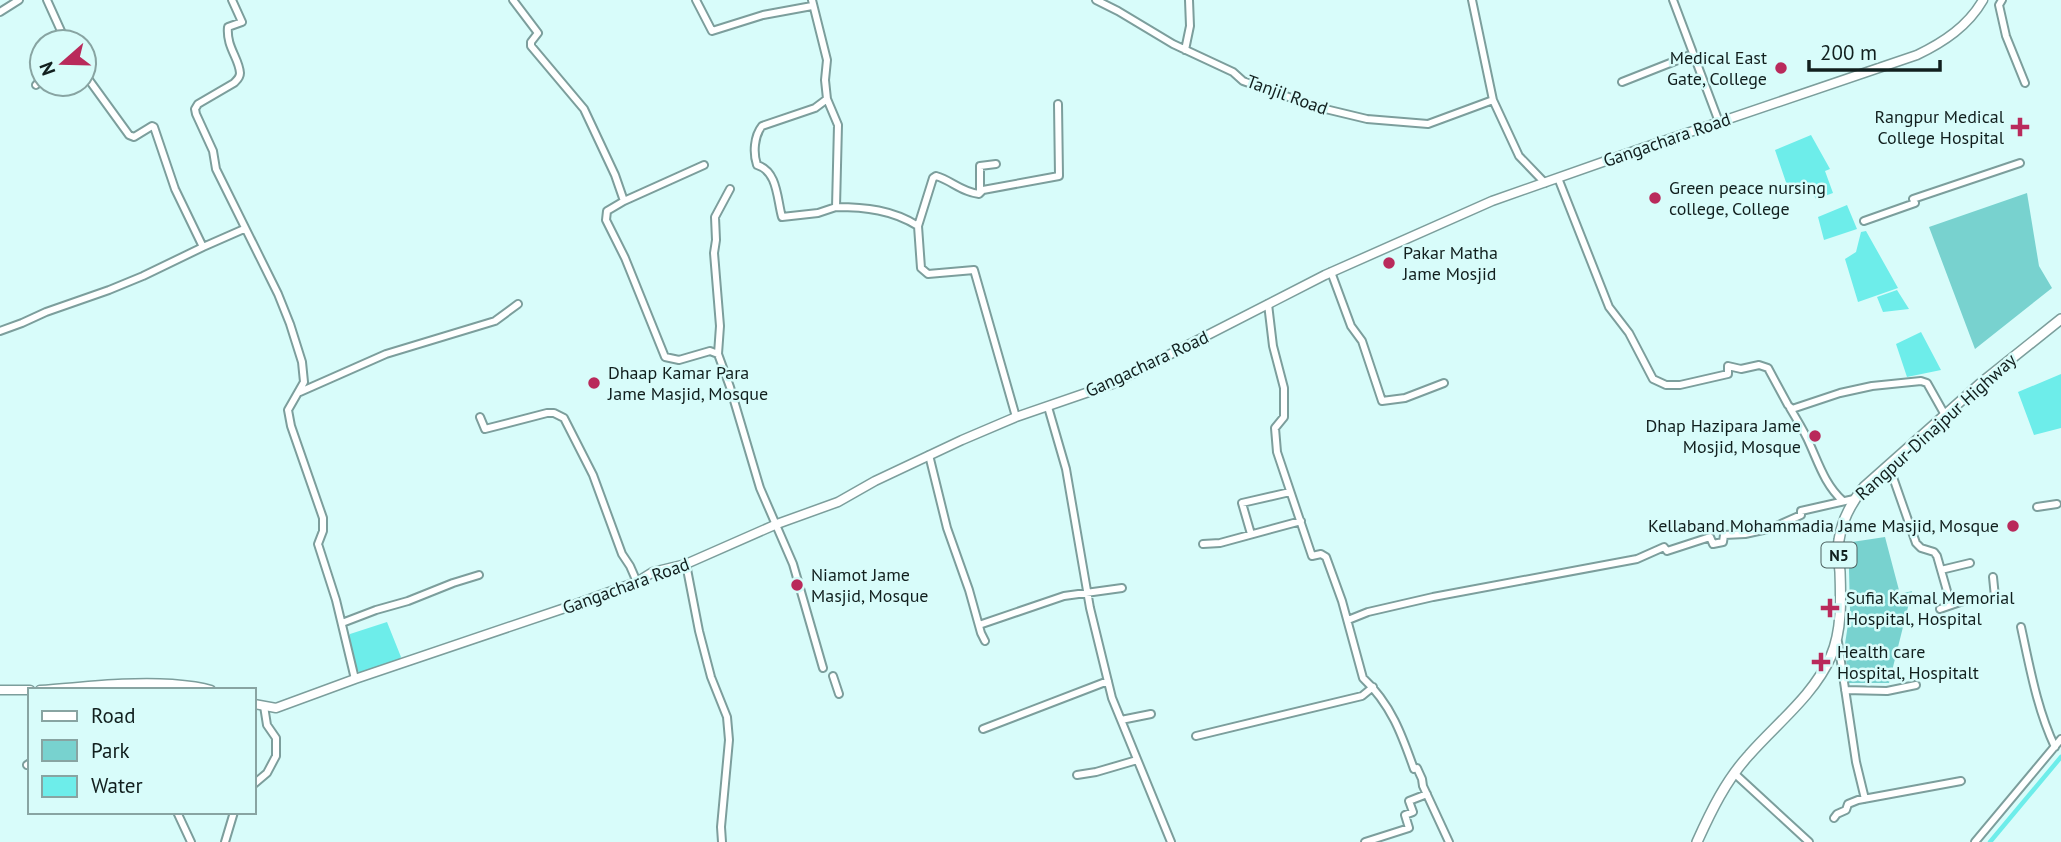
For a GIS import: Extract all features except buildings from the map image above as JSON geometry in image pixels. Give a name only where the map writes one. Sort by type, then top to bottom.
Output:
[{"type":"highway","name":"Rangpur-Dinajpur Highway","points":[[1697,842],[1716,800],[1734,774],[1802,699],[1822,674],[1831,655],[1837,637],[1840,586],[1838,542],[1843,522],[1854,499],[1945,415],[2061,319]]},
{"type":"main road","name":"Gangachara Road","points":[[256,704],[276,708],[565,608],[637,582],[653,572],[685,565],[777,524],[838,502],[929,455],[1016,417],[1112,384],[1331,272],[1492,201],[1917,55],[1954,34],[1977,11],[1983,0]]},
{"type":"main road","points":[[62,688],[155,683],[204,688]]},
{"type":"main road","points":[[0,690],[28,690]]},
{"type":"street","points":[[0,12],[19,0]]},
{"type":"street","points":[[47,0],[60,28]]},
{"type":"street","points":[[232,0],[242,22],[228,27],[227,37],[240,73],[238,79],[198,104],[195,114],[213,151],[216,169],[278,294],[302,362],[304,382],[288,410],[323,518],[323,531],[318,544],[342,623],[355,679]]},
{"type":"street","points":[[513,0],[538,33],[530,46],[584,109],[615,175],[624,201]]},
{"type":"street","points":[[696,0],[712,31],[812,3],[827,60],[825,80],[828,99],[838,125],[836,207]]},
{"type":"street","name":"Tanjil Road","points":[[1096,0],[1185,50],[1233,72],[1243,81],[1317,107],[1367,119],[1428,124],[1493,100]]},
{"type":"street","points":[[1185,50],[1190,26],[1189,0]]},
{"type":"street","points":[[1472,0],[1493,100],[1519,156],[1545,183]]},
{"type":"street","points":[[1672,0],[1718,122]]},
{"type":"street","points":[[2002,0],[1999,5],[2006,36],[2025,83]]},
{"type":"street","points":[[1622,82],[1693,54]]},
{"type":"street","points":[[98,93],[128,135],[134,136],[154,127],[175,189],[203,247]]},
{"type":"street","points":[[828,99],[815,108],[762,126],[758,131],[755,162],[770,173],[782,217],[818,213],[836,207],[866,208],[887,212],[918,226]]},
{"type":"street","points":[[980,194],[983,190],[1059,176],[1058,104]]},
{"type":"street","points":[[1864,221],[2020,163]]},
{"type":"street","points":[[980,194],[980,166],[996,164]]},
{"type":"street","points":[[704,165],[624,201],[607,211],[606,220],[625,258],[665,357],[679,360],[710,351],[718,354]]},
{"type":"street","points":[[980,194],[954,186],[941,177],[933,178],[918,226],[921,268],[928,274],[970,269],[976,274],[1016,417]]},
{"type":"street","points":[[1558,178],[1609,307],[1629,333],[1653,379],[1666,385],[1680,385],[1728,374],[1728,366],[1741,369],[1763,366],[1771,371],[1807,438],[1820,470],[1833,492],[1843,502]]},
{"type":"street","points":[[730,189],[715,217],[714,253],[720,326],[718,354],[760,488],[793,564],[823,668]]},
{"type":"street","points":[[0,331],[143,276],[244,229]]},
{"type":"street","points":[[1331,272],[1351,326],[1362,341],[1382,401],[1405,398],[1444,383]]},
{"type":"street","points":[[300,392],[386,354],[495,321],[518,303]]},
{"type":"street","points":[[1268,304],[1273,346],[1284,388],[1284,417],[1275,428],[1277,452],[1290,492],[1312,556],[1321,554],[1326,557],[1348,620],[1363,678],[1373,687],[1396,721],[1414,769],[1417,768],[1448,842]]},
{"type":"street","points":[[1790,408],[1872,386],[1921,381],[1927,383],[1945,415]]},
{"type":"street","points":[[1048,407],[1066,469],[1088,593],[1108,681],[1121,720],[1171,842]]},
{"type":"street","points":[[480,417],[485,429],[547,413],[564,418],[593,475],[622,554],[631,565],[637,582]]},
{"type":"street","points":[[929,455],[947,528],[985,641]]},
{"type":"street","points":[[1889,466],[1916,543],[1935,554],[1951,605]]},
{"type":"street","points":[[1251,534],[1242,503],[1290,492]]},
{"type":"street","points":[[1348,620],[1368,612],[1433,597],[1637,559],[1664,547],[1667,551],[1710,537],[1713,544],[1723,542],[1724,535],[1772,528],[1801,514],[1801,511],[1854,499]]},
{"type":"street","points":[[2037,507],[2057,504]]},
{"type":"street","points":[[1203,544],[1220,543],[1301,521]]},
{"type":"street","points":[[1941,570],[1970,563]]},
{"type":"street","points":[[685,565],[711,677],[727,717],[730,740],[722,842]]},
{"type":"street","points":[[342,623],[479,575]]},
{"type":"street","points":[[1993,576],[1994,597]]},
{"type":"street","points":[[979,625],[1064,596],[1122,588]]},
{"type":"street","points":[[1940,609],[1969,600]]},
{"type":"street","points":[[2021,627],[2038,702],[2055,747]]},
{"type":"street","points":[[1837,637],[1856,762],[1865,799]]},
{"type":"street","points":[[833,676],[839,694]]},
{"type":"street","points":[[983,729],[1108,681]]},
{"type":"street","points":[[1845,690],[1887,691],[1916,685]]},
{"type":"street","points":[[1195,736],[1362,696],[1373,687]]},
{"type":"street","points":[[256,782],[267,773],[276,756],[276,738],[267,725],[264,706]]},
{"type":"street","points":[[1121,720],[1151,714]]},
{"type":"street","points":[[1975,842],[2061,740]]},
{"type":"street","points":[[1077,775],[1137,760]]},
{"type":"street","points":[[1734,774],[1809,842]]},
{"type":"street","points":[[1834,818],[1846,810],[1848,804],[1865,799],[1961,781]]},
{"type":"street","points":[[1365,842],[1409,828],[1405,815],[1413,812],[1409,801],[1427,794]]},
{"type":"street","points":[[178,814],[191,842]]},
{"type":"street","points":[[225,842],[233,814]]},
{"type":"green space","points":[[2027,193],[2039,266],[2052,288],[1975,349],[1929,227]]},
{"type":"green space","points":[[1885,537],[1900,594],[1912,591],[1889,683],[1848,683],[1845,644],[1850,611],[1849,570],[1852,542]]},
{"type":"water","points":[[1811,135],[1830,169],[1825,171],[1833,193],[1816,199],[1809,188],[1790,194],[1775,150]]},
{"type":"water","points":[[1847,205],[1857,229],[1824,240],[1818,217]]},
{"type":"water","points":[[1866,231],[1898,288],[1858,302],[1845,259],[1856,252],[1861,232]]},
{"type":"water","points":[[1897,290],[1909,309],[1883,312],[1877,297]]},
{"type":"water","points":[[1921,332],[1941,370],[1907,377],[1896,344]]},
{"type":"water","points":[[2061,374],[2061,428],[2034,435],[2018,392]]},
{"type":"water","points":[[387,622],[401,657],[360,674],[355,666],[348,638],[350,634]]},
{"type":"waterway","points":[[1990,842],[2061,757]]},
{"type":"place","name":"Medical East Gate, College","points":[[1781,68]]},
{"type":"place","name":"Rangpur Medical College Hospital","points":[[2020,127]]},
{"type":"place","name":"Green peace nursing college, College","points":[[1655,198]]},
{"type":"place","name":"Pakar Matha Jame Mosjid","points":[[1389,263]]},
{"type":"place","name":"Dhaap Kamar Para Jame Masjid, Mosque","points":[[594,383]]},
{"type":"place","name":"Dhap Hazipara Jame Mosjid, Mosque","points":[[1815,436]]},
{"type":"place","name":"Kellaband Mohammadia Jame Masjid, Mosque","points":[[2013,526]]},
{"type":"place","name":"Niamot Jame Masjid, Mosque","points":[[797,585]]},
{"type":"place","name":"Sufia Kamal Memorial Hospital, Hospital","points":[[1830,608]]},
{"type":"place","name":"Health care Hospital, Hospitalt","points":[[1821,662]]}]
